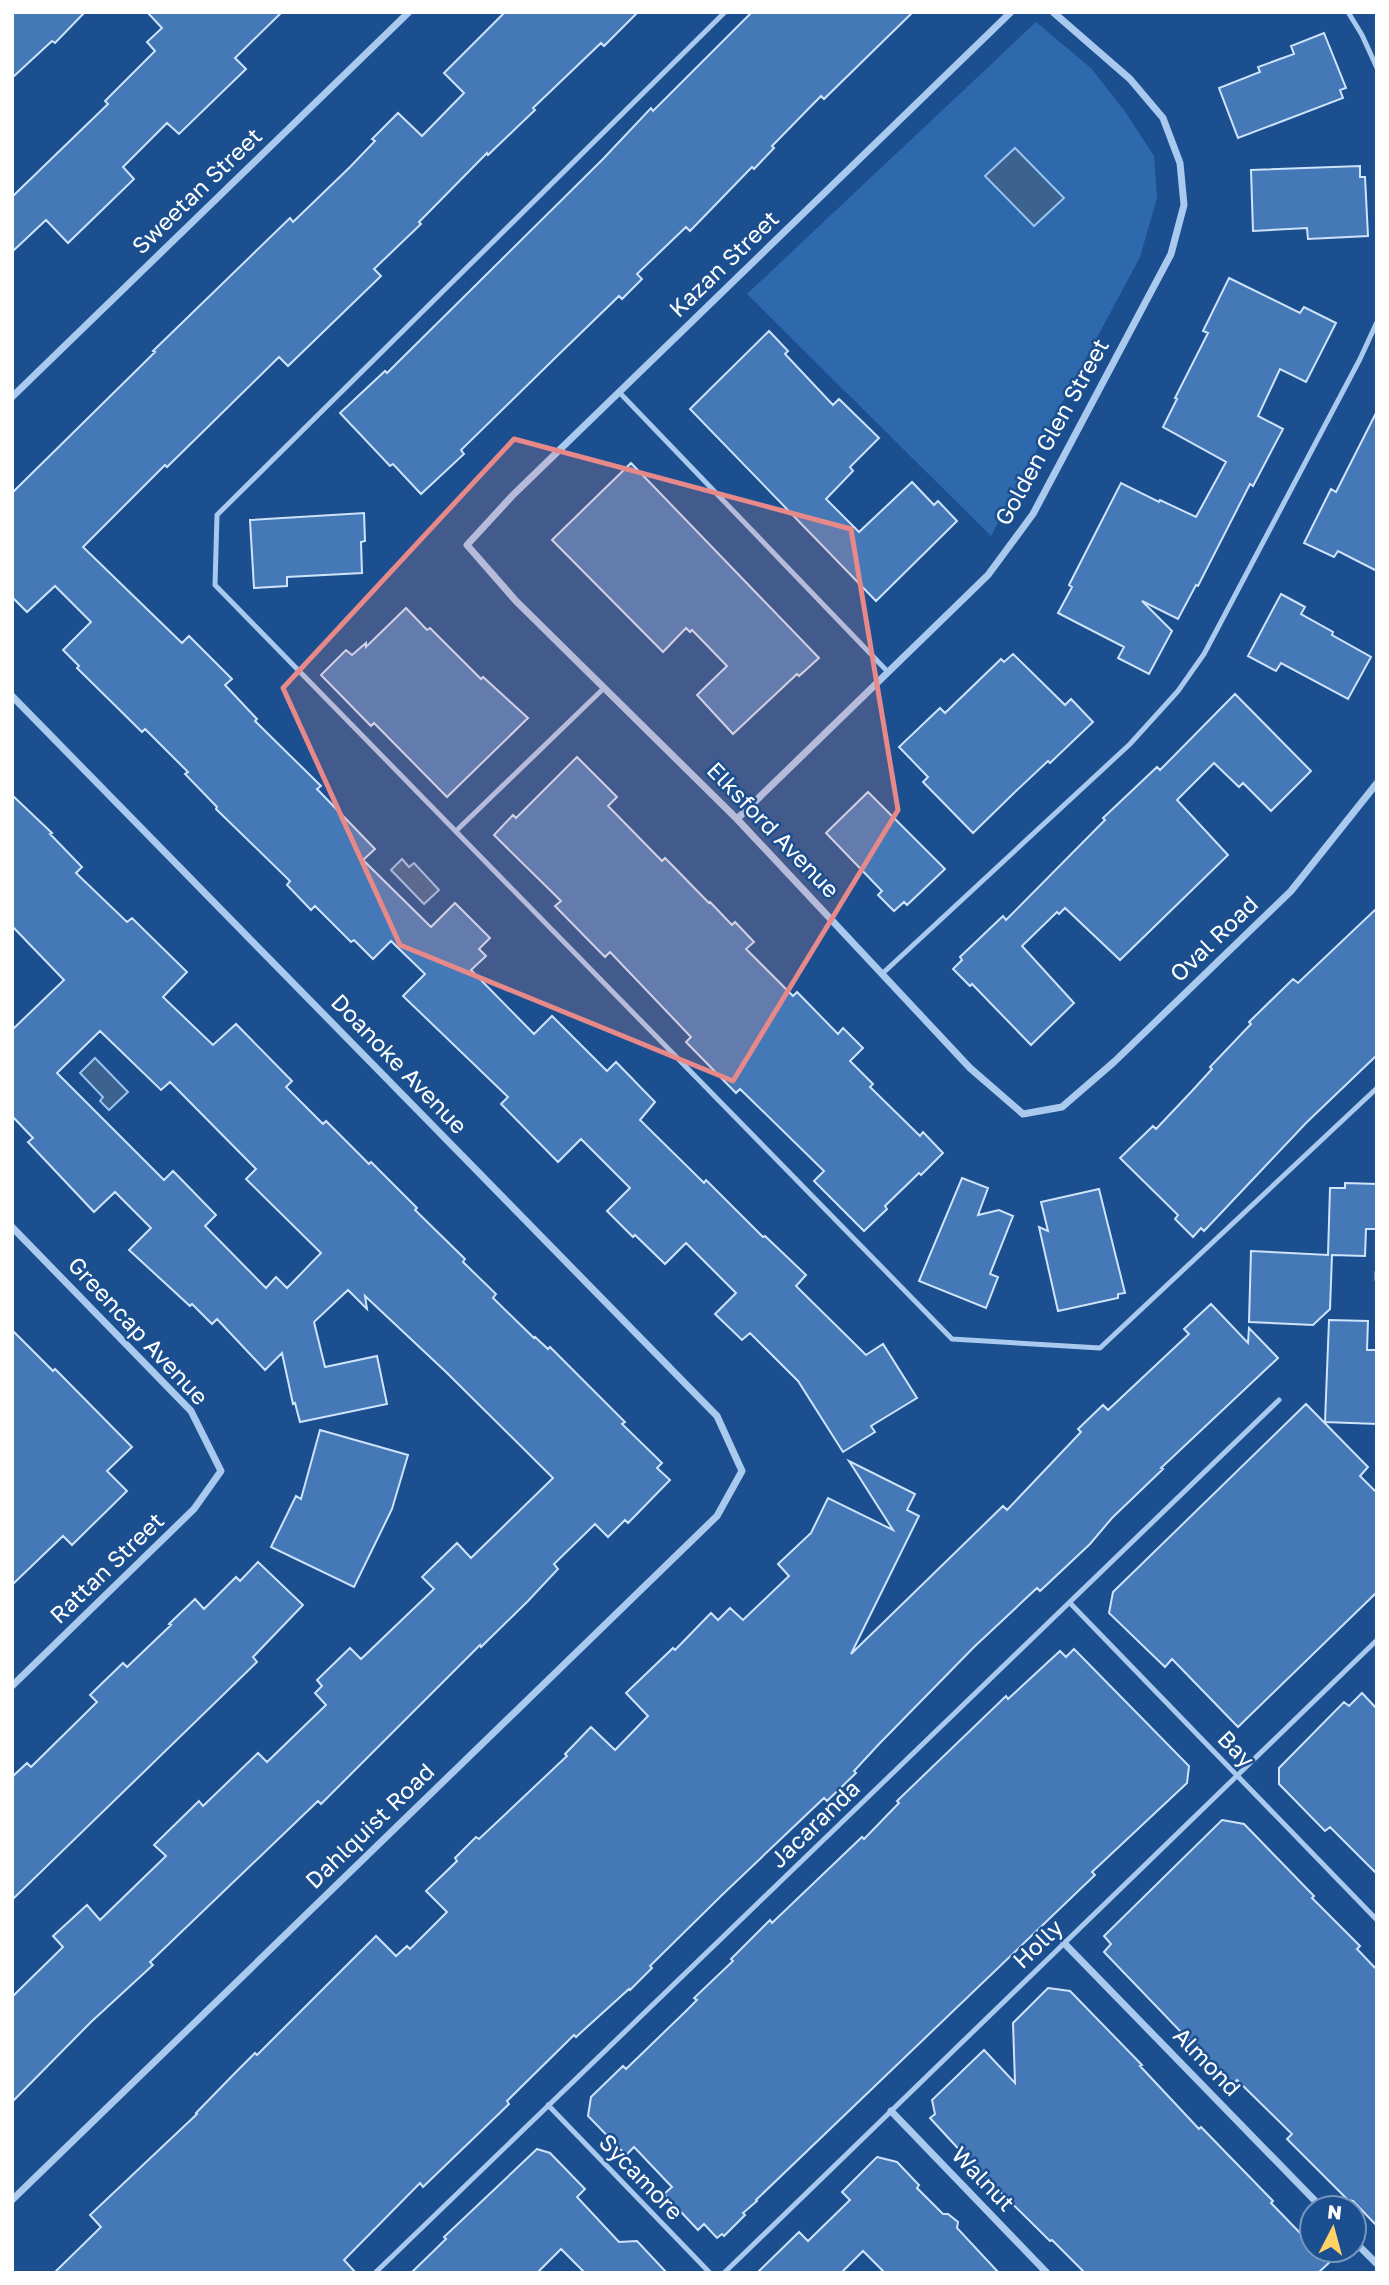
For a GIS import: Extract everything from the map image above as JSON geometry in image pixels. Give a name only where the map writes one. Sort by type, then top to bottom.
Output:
[{"type":"street","name":"Sweetan Street","points":[[12,397],[409,12]]},
{"type":"street","name":"Kazan Street","points":[[467,545],[513,495],[1011,12]]},
{"type":"street","name":"Golden Glen Street","points":[[737,819],[988,575],[1033,514],[1171,254],[1184,205],[1180,163],[1163,118],[1130,79],[1053,12]]},
{"type":"street","name":"Elksford Avenue","points":[[467,545],[516,601],[737,819],[970,1068],[1023,1114],[1062,1107]]},
{"type":"street","name":"Doanoke Avenue","points":[[12,696],[717,1416],[742,1471]]},
{"type":"street","name":"Oval Road","points":[[1062,1107],[1114,1062],[1291,891],[1377,783]]},
{"type":"street","name":"Greencap Avenue","points":[[12,1227],[191,1411],[221,1471]]},
{"type":"street","name":"Rattan Street","points":[[12,1686],[194,1509],[221,1471]]},
{"type":"street","name":"Dahlquist Road","points":[[12,2200],[717,1516],[742,1471]]},
{"type":"street","name":"Almond","points":[[1065,1943],[1308,2194]]},
{"type":"street","name":"Walnut","points":[[891,2111],[1047,2273]]},
{"type":"lane","points":[[725,12],[217,515],[215,585],[952,1339],[1100,1348],[1377,1088]]},
{"type":"lane","points":[[1348,12],[1377,68]]},
{"type":"lane","points":[[883,973],[1129,744],[1178,691],[1204,654],[1377,322]]},
{"type":"lane","points":[[619,392],[888,672]]},
{"type":"lane","points":[[456,831],[604,688]]},
{"type":"lane","points":[[1377,1272],[1377,1280]]},
{"type":"lane","name":"Jacaranda","points":[[375,2273],[1279,1399]]},
{"type":"lane","name":"Bay","points":[[1070,1603],[1377,1920]]},
{"type":"lane","name":"Holly","points":[[724,2273],[1377,1640]]},
{"type":"lane","name":"Sycamore","points":[[548,2105],[710,2273]]},
{"type":"highlighted area","points":[[514,439],[851,529],[898,810],[733,1081],[400,945],[283,688]]},
{"type":"shaded area","points":[[1036,22],[1091,68],[1124,110],[1154,156],[1157,198],[1140,257],[991,536],[747,294]]},
{"type":"shaded area","points":[[1015,148],[1064,198],[1034,226],[985,176]]},
{"type":"shaded area","points":[[402,859],[409,867],[414,863],[439,890],[424,904],[391,870]]},
{"type":"shaded area","points":[[95,1058],[128,1092],[109,1110],[100,1101],[103,1097],[80,1073]]},
{"type":"building","points":[[12,12],[85,12],[55,43],[52,41],[12,78]]},
{"type":"building","points":[[147,12],[282,12],[235,58],[246,69],[179,134],[167,123],[123,167],[134,179],[68,243],[46,220],[12,252],[12,197],[108,104],[105,101],[155,51],[147,42],[162,28]]},
{"type":"building","points":[[505,12],[638,12],[604,46],[601,43],[533,108],[535,110],[488,155],[487,153],[419,222],[421,224],[374,269],[381,276],[288,366],[279,357],[83,547],[182,643],[189,636],[232,679],[225,685],[257,719],[255,721],[321,786],[317,789],[375,849],[363,860],[431,927],[455,903],[490,938],[479,949],[486,956],[471,970],[534,1034],[552,1016],[607,1071],[616,1062],[655,1102],[640,1120],[704,1183],[706,1180],[806,1275],[796,1286],[866,1355],[883,1344],[917,1398],[871,1426],[875,1432],[843,1452],[798,1381],[750,1333],[742,1340],[715,1314],[736,1293],[686,1243],[665,1264],[635,1235],[633,1237],[607,1211],[630,1188],[581,1139],[558,1162],[501,1104],[508,1097],[403,996],[425,974],[391,941],[373,959],[354,940],[351,942],[315,906],[311,910],[287,885],[290,881],[216,809],[185,774],[188,772],[145,729],[142,732],[77,668],[79,666],[63,650],[91,622],[55,586],[27,612],[12,597],[12,493],[290,218],[293,222],[350,167],[375,141],[372,139],[398,113],[422,136],[464,93],[444,73]]},
{"type":"building","points":[[752,12],[913,12],[824,99],[821,96],[772,146],[774,148],[754,169],[752,167],[690,231],[686,227],[637,274],[642,279],[622,299],[619,296],[552,361],[461,450],[464,454],[421,494],[393,464],[390,466],[340,413],[385,371],[387,373],[651,108],[653,111]]},
{"type":"building","points":[[1324,33],[1346,88],[1340,90],[1343,98],[1238,138],[1219,88],[1260,72],[1258,67],[1294,54],[1291,46]]},
{"type":"building","points":[[1360,166],[1360,177],[1365,177],[1368,236],[1308,239],[1307,228],[1253,231],[1251,170]]},
{"type":"building","points":[[1229,278],[1300,313],[1304,307],[1336,323],[1306,382],[1280,369],[1258,416],[1283,429],[1253,486],[1250,484],[1198,586],[1196,585],[1178,619],[1142,601],[1172,631],[1149,674],[1118,658],[1124,647],[1058,613],[1072,587],[1069,585],[1121,483],[1196,517],[1226,462],[1163,427],[1208,333],[1203,331]]},
{"type":"building","points":[[769,331],[788,351],[785,354],[833,405],[839,399],[879,438],[850,467],[853,471],[826,499],[859,532],[912,482],[934,505],[938,501],[957,521],[876,601],[690,409]]},
{"type":"building","points":[[1377,411],[1377,571],[1338,551],[1334,557],[1304,543],[1331,489],[1336,492]]},
{"type":"building","points":[[631,463],[819,658],[799,676],[797,674],[733,734],[697,695],[727,666],[692,630],[690,632],[686,628],[663,652],[552,540]]},
{"type":"building","points":[[364,513],[362,573],[287,577],[287,586],[254,588],[250,520]]},
{"type":"building","points":[[1281,594],[1305,607],[1301,614],[1371,657],[1348,699],[1281,663],[1276,671],[1248,656]]},
{"type":"building","points":[[406,608],[481,679],[483,677],[528,718],[447,797],[374,723],[371,726],[321,675],[346,650],[352,655],[366,643],[366,647]]},
{"type":"building","points":[[1013,654],[1065,705],[1071,699],[1093,722],[973,833],[923,782],[928,777],[899,747],[940,708],[945,713],[1001,659],[1004,662]]},
{"type":"building","points":[[1235,694],[1311,771],[1271,811],[1243,783],[1239,787],[1214,763],[1177,800],[1228,855],[1120,960],[1065,908],[1059,914],[1057,912],[1022,946],[1074,1003],[1031,1045],[972,984],[970,986],[953,969],[962,960],[960,957],[1003,916],[1006,920],[1105,820],[1103,818],[1157,767],[1160,770]]},
{"type":"building","points":[[577,757],[617,797],[608,806],[662,861],[665,858],[732,925],[735,922],[754,942],[746,949],[793,996],[797,992],[838,1034],[843,1028],[863,1048],[850,1061],[873,1084],[870,1087],[920,1136],[923,1132],[943,1153],[885,1206],[887,1209],[864,1231],[814,1181],[824,1171],[740,1089],[736,1093],[686,1042],[691,1037],[610,952],[605,957],[555,906],[561,901],[494,835],[513,815],[516,818]]},
{"type":"building","points":[[868,792],[945,869],[907,905],[904,902],[894,911],[878,895],[882,891],[826,833]]},
{"type":"building","points":[[12,795],[52,833],[50,834],[82,867],[76,873],[127,922],[132,918],[187,972],[163,997],[213,1045],[236,1024],[292,1081],[286,1087],[323,1124],[326,1121],[369,1164],[371,1162],[465,1259],[463,1262],[496,1294],[493,1298],[534,1338],[548,1349],[550,1347],[625,1422],[622,1424],[662,1463],[657,1468],[670,1480],[628,1523],[625,1520],[608,1537],[595,1524],[554,1564],[558,1569],[528,1601],[481,1647],[480,1645],[321,1804],[318,1801],[150,1962],[153,1965],[91,2022],[12,2102],[12,1997],[63,1947],[53,1936],[87,1905],[100,1920],[166,1856],[154,1845],[199,1801],[203,1806],[258,1753],[267,1762],[326,1705],[315,1693],[322,1686],[317,1680],[350,1648],[361,1659],[434,1589],[422,1577],[457,1543],[471,1558],[553,1478],[365,1296],[367,1309],[348,1290],[314,1322],[325,1367],[377,1356],[387,1404],[300,1422],[295,1403],[293,1404],[282,1353],[265,1370],[217,1319],[212,1324],[129,1250],[151,1228],[115,1192],[94,1212],[28,1142],[33,1138],[12,1116],[12,1030],[64,980],[12,926]],"holes":[[[100,1031],[161,1090],[170,1082],[256,1169],[246,1179],[321,1253],[287,1288],[276,1277],[266,1288],[205,1226],[216,1215],[173,1171],[164,1180],[57,1073]]]},
{"type":"building","points":[[1377,908],[1377,1055],[1306,1123],[1204,1231],[1201,1228],[1193,1237],[1175,1219],[1178,1215],[1120,1158],[1153,1126],[1156,1129],[1212,1069],[1210,1067],[1251,1024],[1249,1022],[1293,979],[1298,983]]},
{"type":"building","points":[[962,1178],[988,1188],[978,1215],[999,1210],[1013,1216],[990,1274],[998,1277],[986,1308],[919,1281]]},
{"type":"building","points":[[1345,1183],[1377,1184],[1377,1229],[1366,1229],[1365,1256],[1332,1255],[1330,1309],[1313,1325],[1249,1322],[1251,1251],[1328,1255],[1330,1188],[1345,1188]]},
{"type":"building","points":[[1099,1189],[1125,1293],[1118,1294],[1118,1298],[1058,1311],[1039,1227],[1048,1231],[1041,1202]]},
{"type":"building","points":[[1211,1304],[1248,1343],[1249,1328],[1278,1358],[1161,1468],[1163,1469],[1112,1518],[1090,1544],[1040,1591],[1037,1588],[974,1647],[827,1801],[824,1798],[721,1896],[650,1966],[652,1968],[630,1990],[576,2037],[574,2035],[507,2101],[509,2104],[423,2187],[420,2183],[344,2260],[356,2273],[54,2273],[101,2227],[90,2215],[197,2114],[255,2053],[257,2055],[376,1936],[396,1956],[407,1946],[410,1949],[447,1912],[426,1891],[457,1861],[455,1858],[476,1837],[479,1839],[567,1756],[565,1754],[591,1727],[615,1750],[648,1716],[626,1693],[673,1648],[675,1650],[711,1613],[718,1620],[730,1608],[743,1620],[789,1576],[778,1564],[811,1533],[828,1498],[893,1530],[849,1461],[915,1494],[907,1510],[919,1516],[851,1654],[1003,1506],[1007,1510],[1081,1432],[1078,1429],[1103,1405],[1108,1410],[1189,1334],[1184,1329]]},
{"type":"building","points":[[1329,1320],[1368,1321],[1367,1350],[1377,1350],[1377,1424],[1325,1422]]},
{"type":"building","points":[[12,1330],[132,1447],[107,1471],[127,1491],[72,1545],[63,1536],[12,1585]]},
{"type":"building","points":[[1306,1404],[1368,1467],[1360,1476],[1377,1493],[1377,1592],[1238,1727],[1172,1659],[1165,1667],[1109,1613],[1113,1592]]},
{"type":"building","points":[[320,1430],[408,1455],[392,1509],[354,1587],[271,1547],[296,1496],[301,1499]]},
{"type":"building","points":[[258,1562],[303,1605],[253,1657],[257,1662],[12,1900],[12,1777],[27,1763],[31,1767],[97,1702],[90,1695],[123,1663],[127,1667],[195,1599],[204,1609],[236,1577],[240,1581]]},
{"type":"building","points":[[1074,1649],[1189,1766],[1187,1783],[1092,1872],[1095,1875],[756,2200],[724,2236],[722,2234],[717,2238],[704,2224],[698,2230],[664,2194],[672,2187],[634,2147],[626,2155],[588,2116],[591,2097],[623,2066],[626,2069],[697,2000],[694,1998],[733,1961],[731,1959],[770,1920],[772,1923],[862,1837],[864,1839],[899,1803],[897,1801],[1006,1696],[1008,1699],[1060,1651],[1066,1657]]},
{"type":"building","points":[[1362,1693],[1377,1709],[1377,1874],[1330,1827],[1325,1831],[1279,1784],[1279,1768],[1344,1702],[1349,1706]]},
{"type":"building","points":[[1222,1820],[1244,1824],[1314,1896],[1312,1898],[1360,1946],[1357,1949],[1377,1970],[1377,2226],[1368,2217],[1368,2194],[1342,2194],[1287,2139],[1292,2134],[1237,2080],[1232,2085],[1104,1952],[1111,1944],[1104,1936]]},
{"type":"building","points":[[1048,1988],[1070,1991],[1199,2129],[1201,2127],[1273,2201],[1271,2203],[1298,2231],[1298,2264],[1328,2264],[1318,2273],[1085,2273],[977,2169],[930,2118],[935,2114],[932,2100],[984,2050],[1015,2083],[1013,2023]]},
{"type":"building","points":[[537,2149],[550,2153],[585,2189],[577,2197],[619,2242],[637,2241],[667,2273],[585,2273],[561,2249],[537,2273],[411,2273],[446,2239],[444,2237]]},
{"type":"building","points":[[877,2157],[897,2162],[919,2185],[917,2188],[943,2214],[948,2214],[958,2222],[957,2228],[999,2273],[885,2273],[863,2251],[841,2273],[757,2273],[799,2232],[808,2241],[850,2200],[842,2192]]}]
